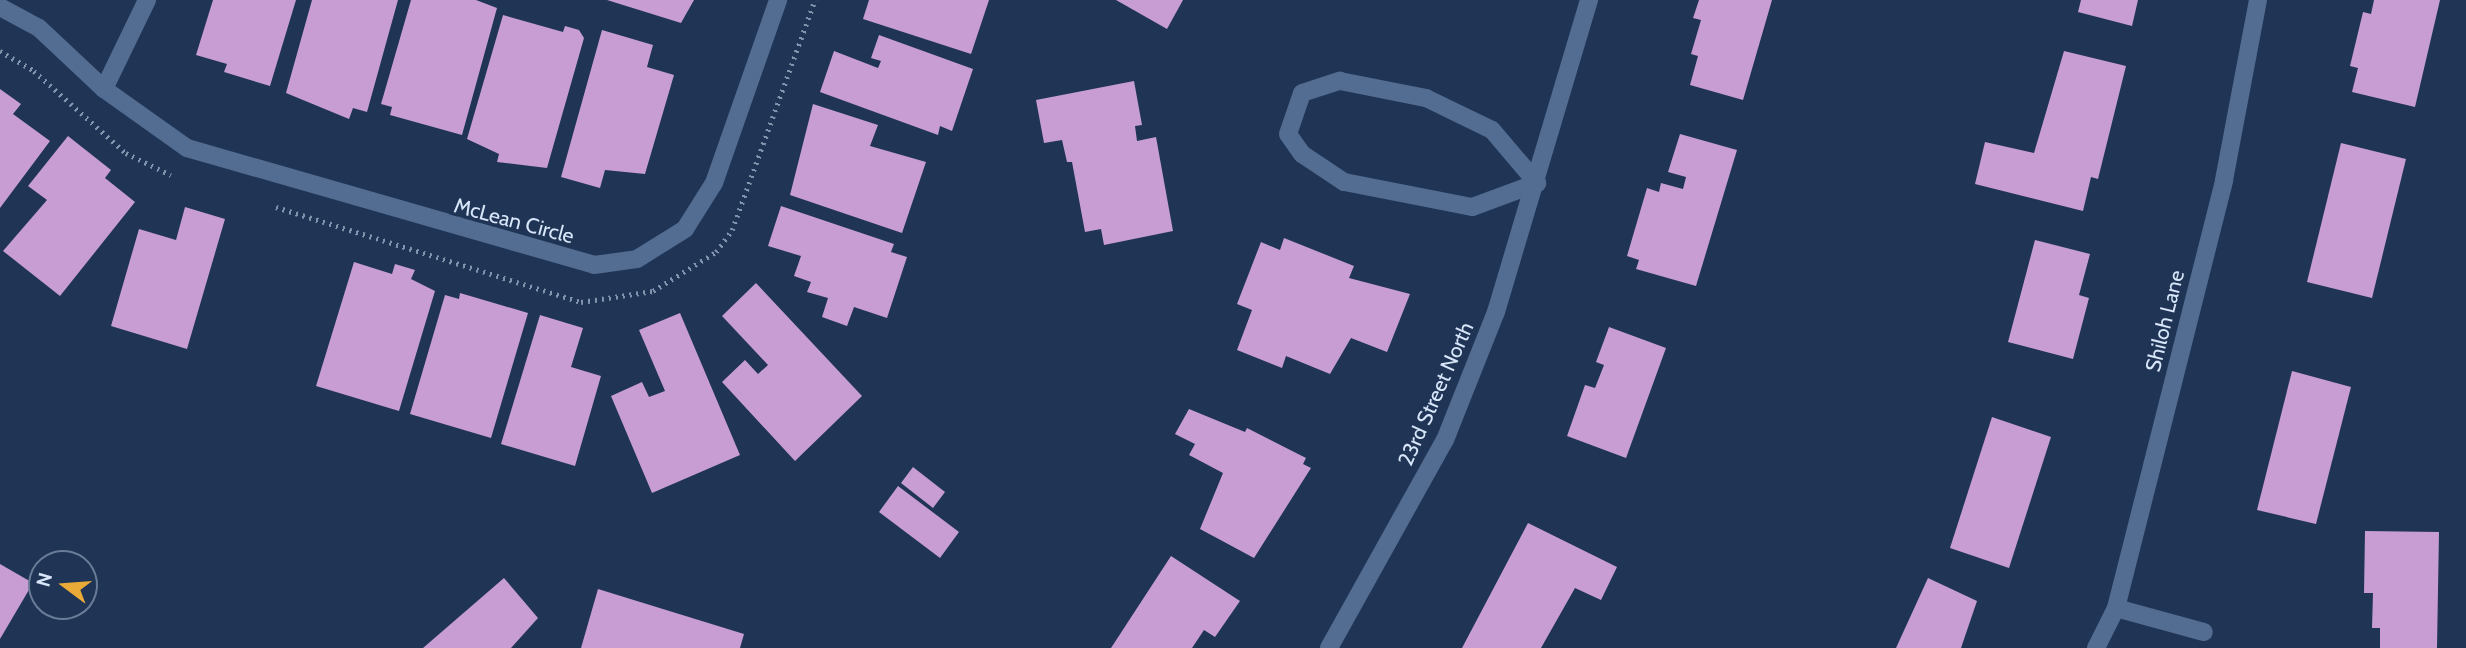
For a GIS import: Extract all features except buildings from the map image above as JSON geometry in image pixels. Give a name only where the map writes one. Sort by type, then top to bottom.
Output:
[{"type":"street","points":[[104,89],[147,0]]},
{"type":"street","name":"McLean Circle","points":[[0,7],[39,28],[104,89],[187,148],[237,166],[549,256],[594,265],[638,259],[685,229],[714,183],[778,0]]},
{"type":"street","name":"23rd Street North","points":[[1329,648],[1445,440],[1537,183],[1589,0]]},
{"type":"street","name":"Shiloh Lane","points":[[2096,648],[2116,608],[2224,180],[2258,0]]},
{"type":"street","points":[[1340,81],[1426,98],[1492,130],[1537,183],[1472,207],[1344,183],[1302,154],[1288,134],[1292,111],[1315,84],[1340,81]]},
{"type":"street","points":[[2116,608],[2204,632]]}]
